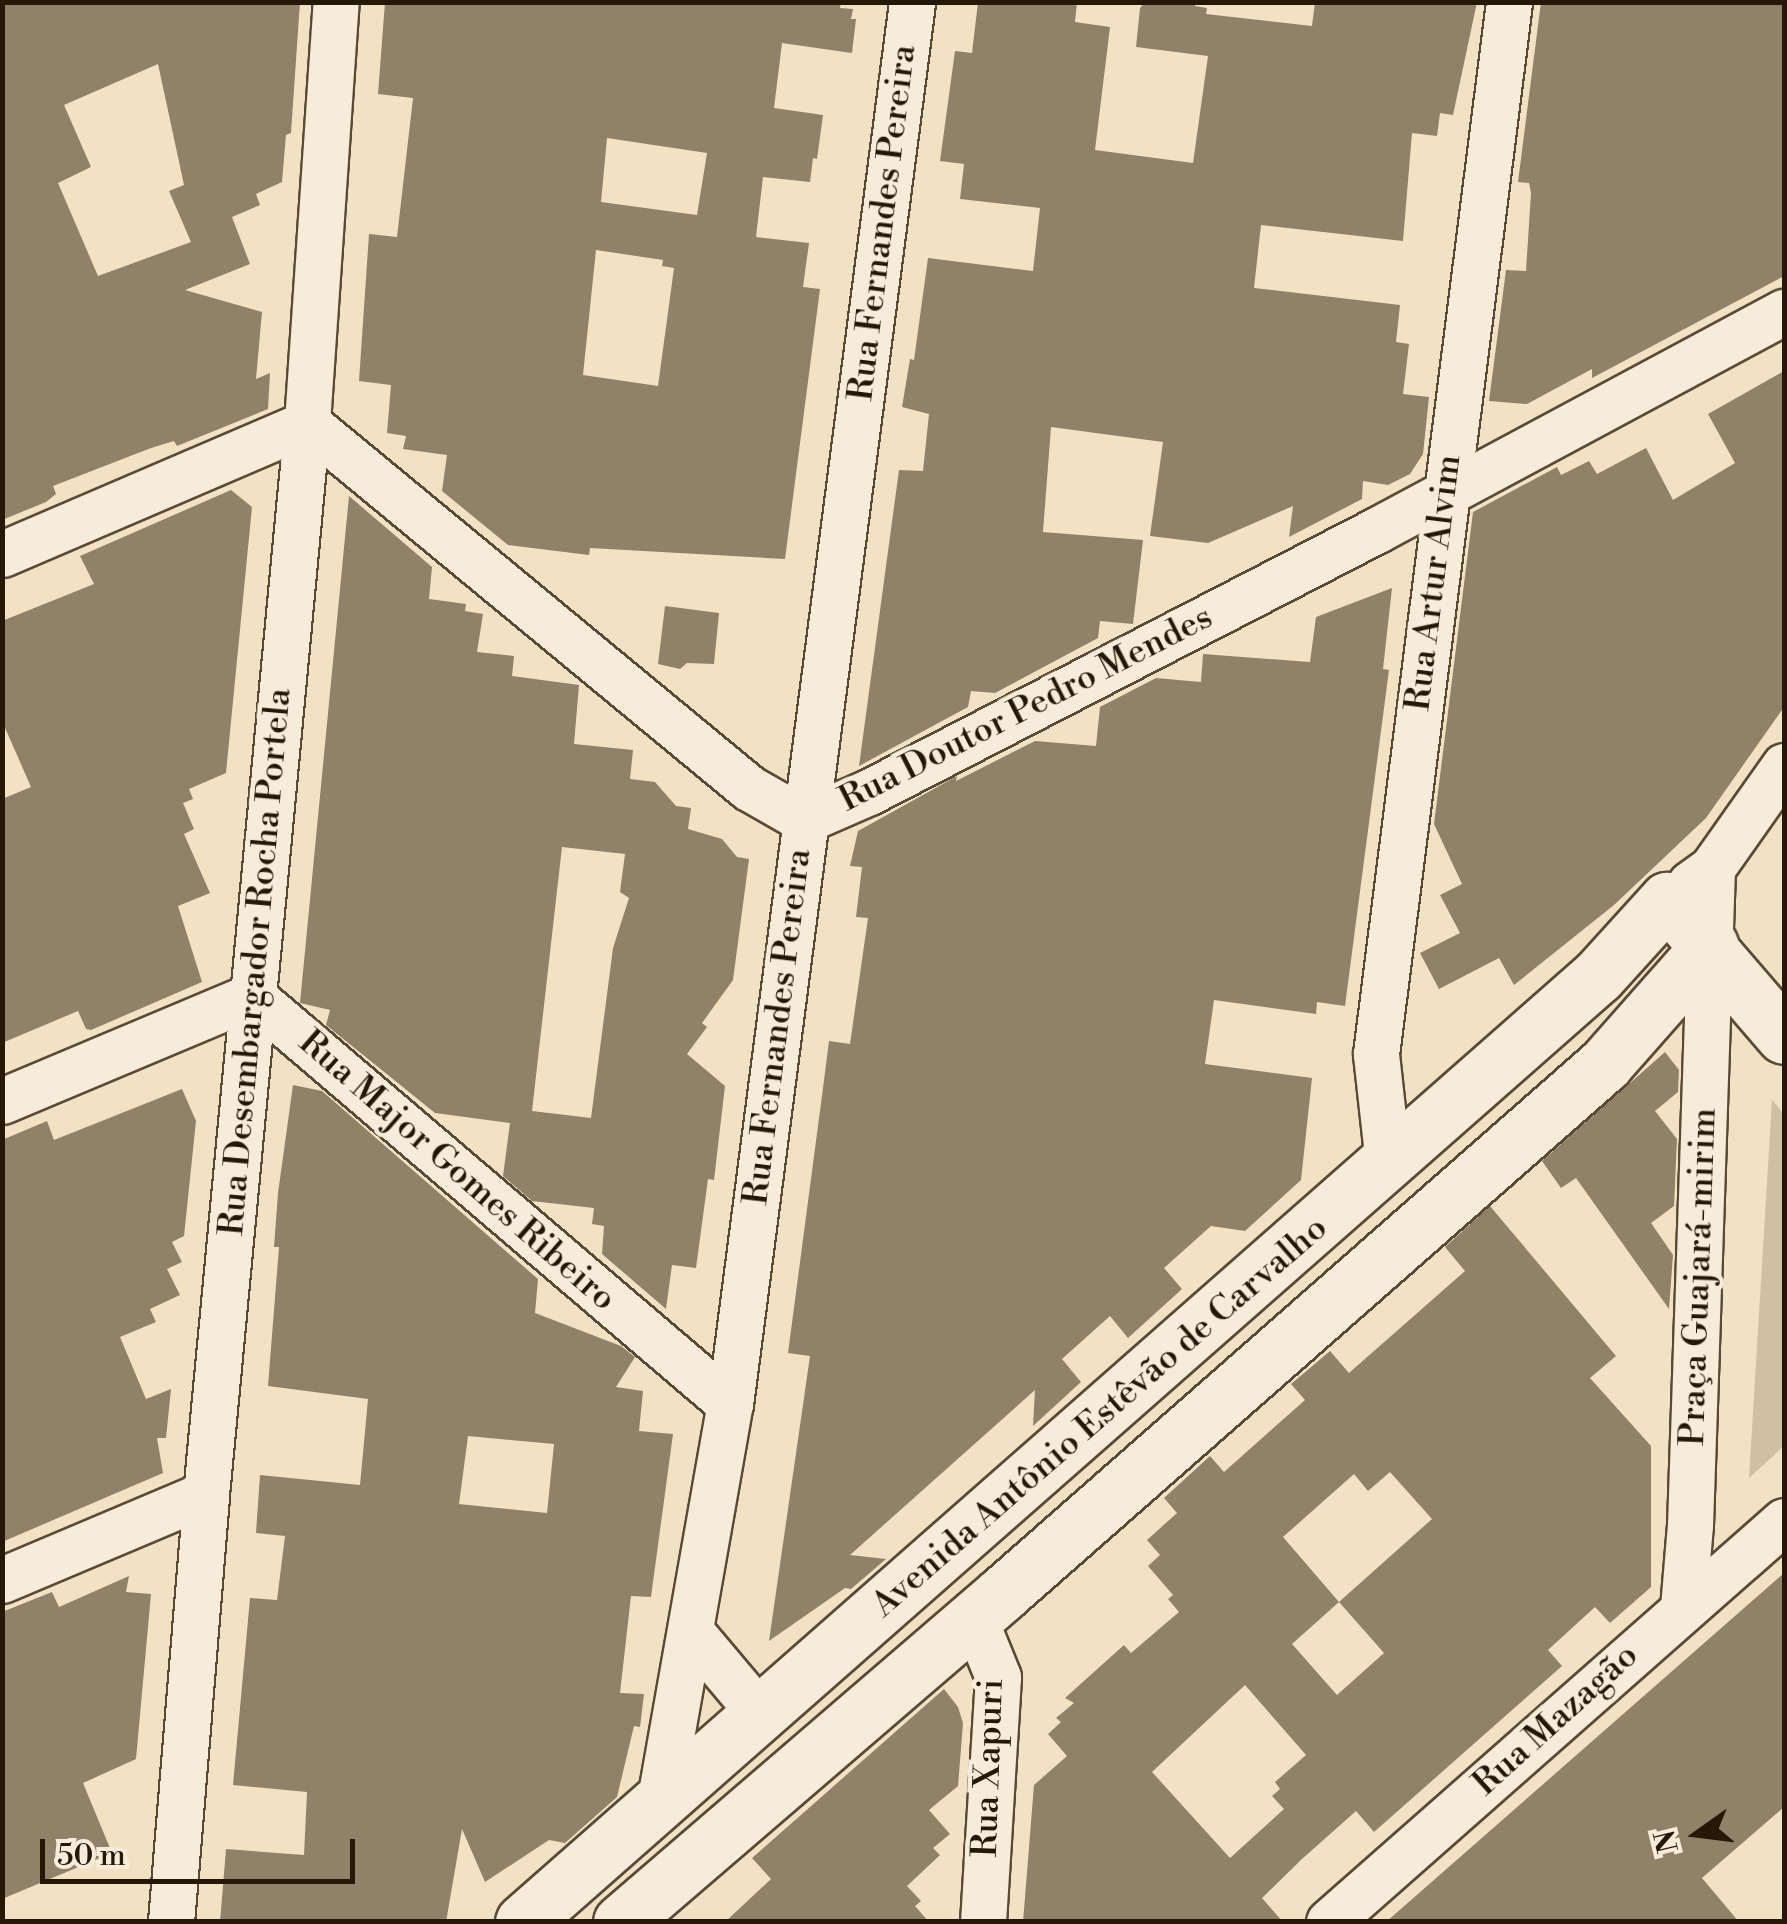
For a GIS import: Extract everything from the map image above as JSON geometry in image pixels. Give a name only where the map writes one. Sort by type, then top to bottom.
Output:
[{"type":"street","name":"Rua Desembargador Rocha Portela","points":[[171,1922],[206,1494],[307,423],[336,2]]},
{"type":"street","name":"Rua Fernandes Pereira","points":[[653,1810],[692,1633],[730,1404],[912,2]]},
{"type":"street","name":"Rua Artur Alvim","points":[[1388,1163],[1376,1054],[1509,2]]},
{"type":"street","name":"Rua Doutor Pedro Mendes","points":[[307,423],[750,788],[805,820],[869,792],[1784,312]]},
{"type":"street","points":[[2,554],[307,423]]},
{"type":"street","points":[[1784,766],[1712,868],[1666,900],[1710,946],[1784,1036]]},
{"type":"street","name":"Praça Guajará-mirim","points":[[1683,1608],[1690,1524],[1712,868]]},
{"type":"street","name":"Avenida Antônio Estêvão de Carvalho","points":[[523,1922],[1598,976],[1666,900]]},
{"type":"street","name":"Avenida Antônio Estêvão de Carvalho","points":[[621,1922],[1605,1064],[1710,946]]},
{"type":"street","points":[[2,1101],[252,996]]},
{"type":"street","name":"Rua Major Gomes Ribeiro","points":[[252,996],[730,1404]]},
{"type":"street","points":[[2,1580],[206,1494]]},
{"type":"street","name":"Rua Mazagão","points":[[1329,1922],[1784,1521]]},
{"type":"street","name":"Rua Xapuri","points":[[974,1618],[998,1677],[983,1922]]},
{"type":"street","points":[[692,1633],[761,1716]]},
{"type":"street","points":[[653,1810],[648,1837],[656,1854],[675,1863],[690,1861]]},
{"type":"street","points":[[572,1877],[596,1876],[614,1890],[618,1912],[613,1922]]},
{"type":"shaded area","points":[[1772,1100],[1784,1114],[1784,1446],[1749,1478]]},
{"type":"building","points":[[2,2],[300,2],[291,133],[286,135],[282,182],[256,194],[260,205],[232,217],[250,264],[185,290],[262,312],[256,379],[270,373],[268,409],[177,446],[174,441],[151,448],[53,486],[56,494],[46,502],[2,520]],"holes":[[[158,64],[184,185],[169,191],[191,242],[98,276],[58,183],[91,167],[64,105]]]},
{"type":"building","points":[[385,2],[841,2],[840,8],[853,9],[851,19],[856,19],[852,53],[782,43],[774,108],[823,115],[817,159],[813,158],[810,182],[763,177],[756,237],[809,243],[803,287],[820,289],[785,559],[590,548],[589,555],[508,545],[442,491],[447,455],[403,449],[406,436],[387,433],[391,385],[359,381],[369,234],[397,237],[413,98],[378,94]],"holes":[[[607,138],[707,153],[697,215],[601,202]],[[596,250],[663,260],[662,266],[674,268],[658,386],[583,375]]]},
{"type":"building","points":[[978,2],[1077,2],[1075,22],[1110,27],[1095,150],[1193,163],[1208,56],[1136,47],[1140,8],[1145,2],[1196,2],[1195,6],[1207,8],[1206,14],[1312,26],[1315,2],[1477,2],[1453,115],[1440,113],[1437,136],[1412,133],[1403,241],[1261,225],[1254,288],[1400,305],[1396,342],[1409,344],[1403,394],[1429,397],[1423,454],[1410,474],[1388,485],[1363,481],[1362,499],[1289,537],[1293,506],[1208,543],[1150,536],[1163,442],[1051,427],[1043,532],[1143,540],[1133,624],[1100,621],[1098,638],[995,693],[971,691],[968,707],[859,766],[899,470],[923,471],[929,414],[902,407],[910,359],[914,360],[928,258],[1033,271],[1040,208],[960,199],[964,164],[940,161],[955,51],[972,53]]},
{"type":"building","points":[[1541,2],[1784,2],[1784,276],[1592,378],[1592,369],[1527,404],[1489,401],[1506,270],[1526,271],[1531,193],[1529,183],[1518,182]]},
{"type":"building","points":[[1784,371],[1784,707],[1706,818],[1614,905],[1514,985],[1499,958],[1439,989],[1420,953],[1460,933],[1440,895],[1462,884],[1434,824],[1473,512],[1557,467],[1561,475],[1589,461],[1597,474],[1646,448],[1673,500],[1735,463],[1708,414]]},
{"type":"building","points":[[231,490],[252,507],[226,773],[189,789],[193,799],[183,803],[194,829],[184,834],[210,893],[178,906],[202,982],[91,1030],[86,1029],[78,1011],[2,1043],[2,799],[31,787],[2,721],[2,621],[94,584],[80,556]]},
{"type":"building","points":[[349,496],[432,567],[429,599],[466,604],[465,611],[483,614],[477,652],[514,656],[512,676],[579,685],[574,744],[633,750],[630,779],[655,782],[676,806],[691,808],[688,829],[722,839],[737,857],[749,859],[733,980],[702,1023],[707,1027],[687,1054],[725,1086],[714,1180],[708,1179],[696,1268],[672,1265],[666,1309],[602,1254],[604,1226],[592,1224],[594,1208],[532,1201],[503,1176],[510,1123],[435,1113],[326,1025],[330,1010],[300,1003]],"holes":[[[562,847],[625,854],[620,892],[629,898],[613,948],[591,1118],[532,1111]]]},
{"type":"building","points":[[1392,588],[1383,669],[1389,670],[1345,1006],[1317,1002],[1316,1014],[1214,1000],[1205,1064],[1312,1078],[1301,1180],[1245,1231],[1211,1226],[1164,1268],[1182,1289],[1128,1338],[1110,1316],[1062,1359],[1081,1382],[1033,1426],[1035,1390],[850,1555],[886,1559],[851,1589],[845,1588],[769,1641],[810,1356],[788,1353],[829,1041],[850,1044],[868,918],[856,917],[862,867],[850,866],[858,831],[957,776],[956,781],[1035,741],[1096,746],[1100,707],[1156,678],[1201,682],[1203,654],[1310,662],[1316,617]]},
{"type":"building","points":[[665,606],[719,613],[714,664],[687,663],[680,669],[658,664]]},
{"type":"building","points":[[1665,1052],[1679,1070],[1678,1092],[1655,1111],[1677,1139],[1674,1206],[1651,1223],[1673,1255],[1669,1309],[1576,1178],[1561,1188],[1542,1161]]},
{"type":"building","points":[[293,1085],[322,1091],[538,1279],[535,1313],[621,1346],[635,1357],[616,1387],[643,1391],[639,1431],[673,1434],[651,1597],[631,1596],[620,1693],[644,1694],[640,1727],[634,1726],[617,1797],[565,1843],[549,1840],[485,1882],[462,1829],[446,1922],[220,1922],[226,1849],[304,1855],[307,1792],[233,1785],[250,1598],[277,1600],[285,1536],[256,1533],[260,1475],[360,1485],[368,1399],[268,1386],[279,1247],[274,1247]],"holes":[[[468,1436],[554,1444],[547,1513],[459,1504]]]},
{"type":"building","points":[[182,1089],[196,1121],[184,1236],[172,1242],[182,1262],[167,1269],[180,1295],[150,1309],[156,1322],[120,1337],[146,1399],[171,1389],[166,1438],[157,1438],[163,1473],[2,1542],[2,1140],[47,1121],[54,1140]]},
{"type":"building","points":[[1490,1206],[1616,1356],[1590,1378],[1651,1446],[1651,1587],[1610,1623],[1595,1607],[1548,1650],[1562,1666],[1374,1832],[1356,1811],[1302,1859],[1262,1898],[1283,1922],[1023,1922],[1034,1785],[1067,1756],[1048,1734],[1061,1722],[1056,1718],[1074,1703],[1065,1698],[1124,1645],[1131,1653],[1179,1612],[1168,1599],[1173,1595],[1148,1566],[1160,1555],[1147,1540],[1177,1513],[1164,1498],[1210,1456],[1224,1472],[1305,1400],[1291,1384],[1330,1351],[1349,1373],[1465,1271],[1445,1247]],"holes":[[[1390,1472],[1432,1519],[1339,1602],[1283,1537],[1354,1474],[1368,1491]],[[1339,1602],[1384,1653],[1337,1695],[1292,1644]],[[1245,1685],[1306,1755],[1275,1782],[1280,1789],[1272,1796],[1284,1809],[1230,1858],[1152,1772]]]},
{"type":"building","points":[[1784,1573],[1784,1807],[1702,1878],[1739,1922],[1386,1922]]},
{"type":"building","points":[[129,1576],[126,1592],[151,1594],[136,1759],[83,1783],[112,1853],[2,1899],[2,1612],[52,1592],[59,1607]]},
{"type":"building","points":[[944,1689],[958,1707],[963,1723],[958,1786],[929,1810],[950,1834],[933,1848],[940,1855],[907,1886],[921,1901],[915,1906],[929,1922],[725,1922],[771,1879],[752,1858]]}]
